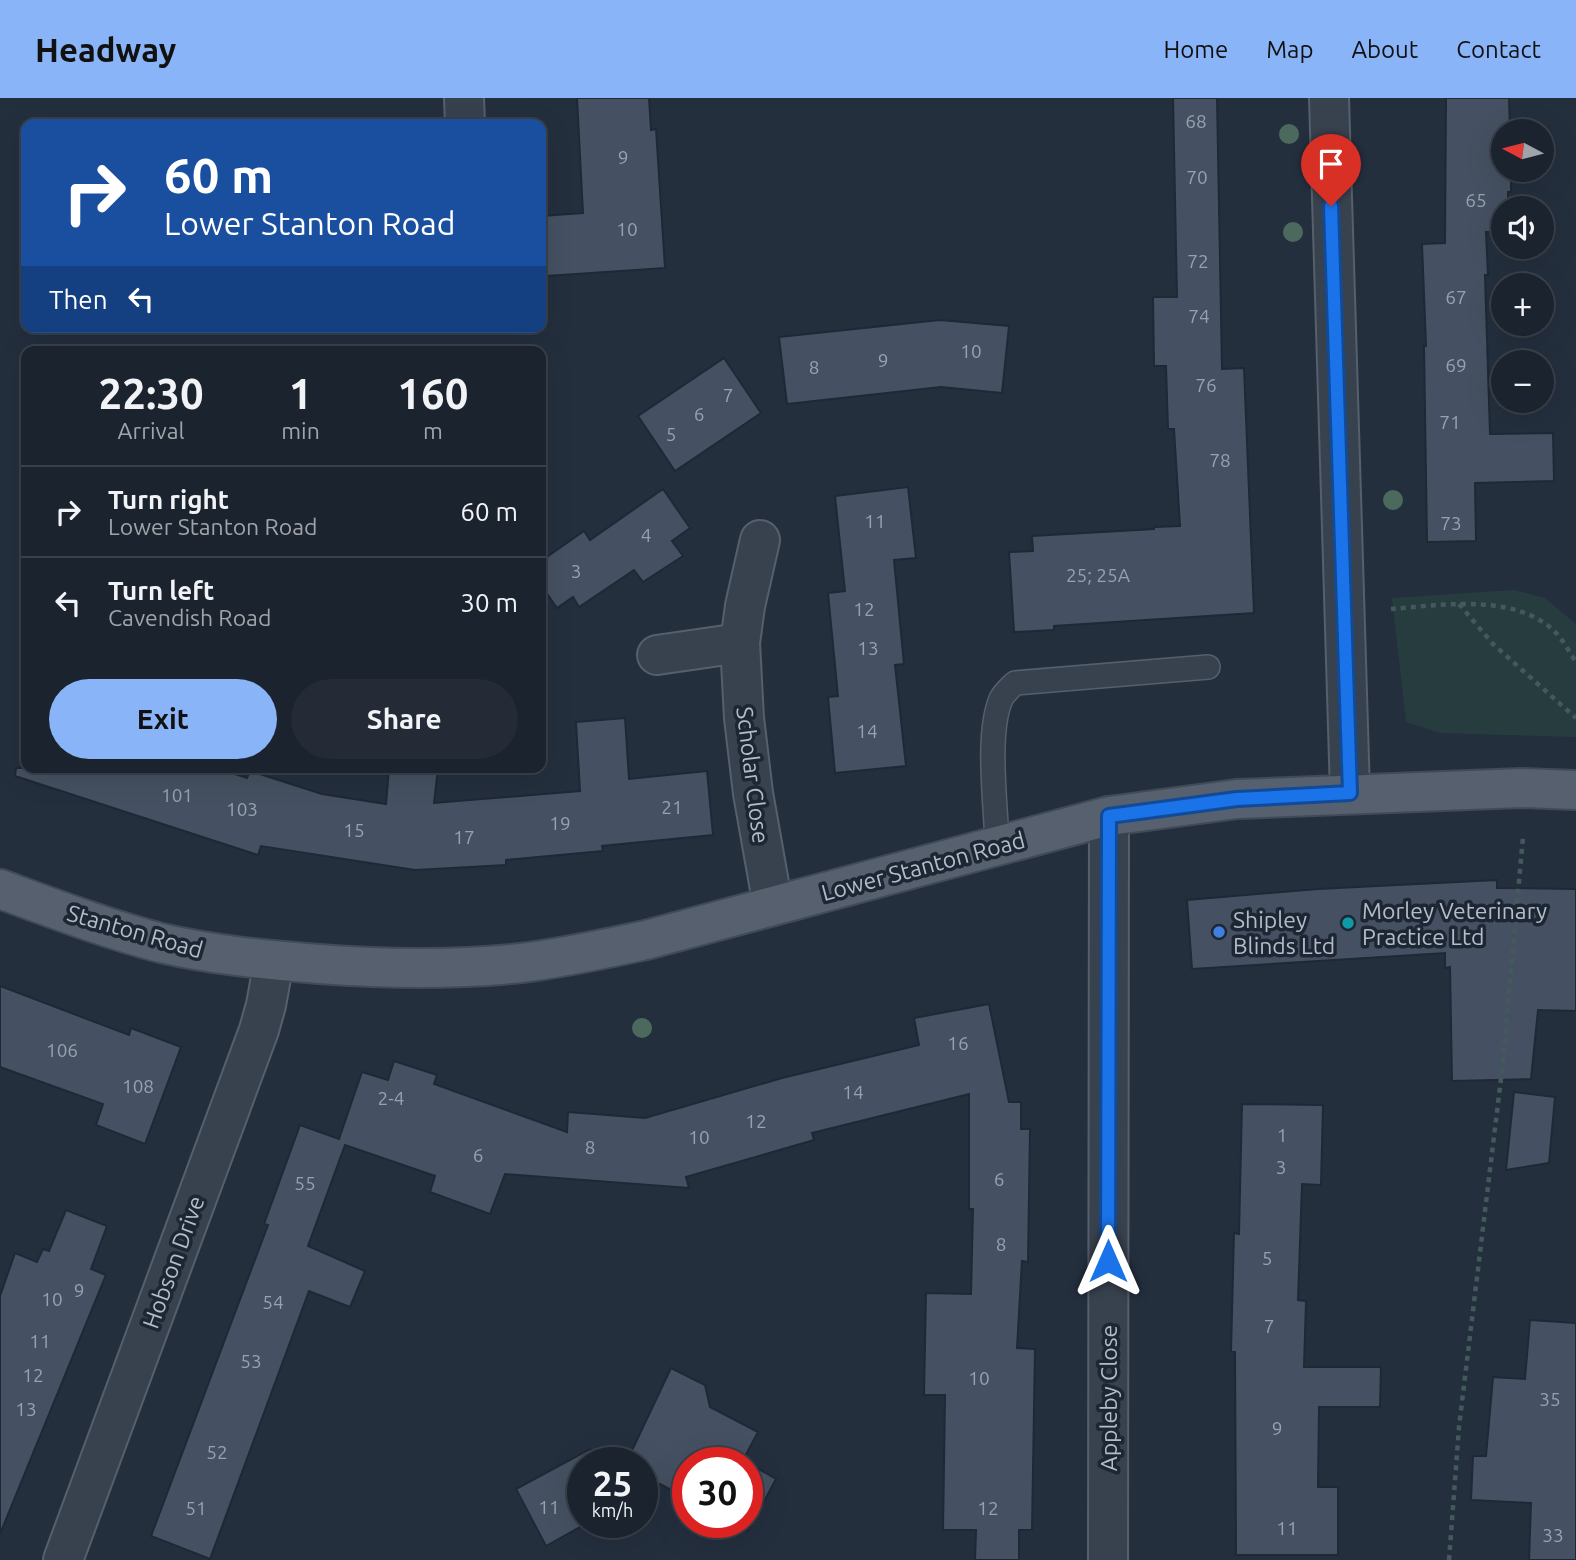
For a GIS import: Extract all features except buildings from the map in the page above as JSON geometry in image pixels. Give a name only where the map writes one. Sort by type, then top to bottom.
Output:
[{"type":"main road","name":"Lower Stanton Road","points":[[274,961],[403,968],[476,967],[569,956],[646,940],[1109,816],[1237,799],[1521,788],[1576,790]]},
{"type":"main road","name":"Stanton Road","points":[[0,888],[160,943],[274,961]]},
{"type":"street","points":[[464,98],[465,119]]},
{"type":"street","points":[[1329,98],[1350,793]]},
{"type":"street","name":"Scholar Close","points":[[760,540],[745,606],[740,643],[744,718],[753,793],[773,906]]},
{"type":"street","points":[[657,655],[740,643]]},
{"type":"street","name":"Appleby Close","points":[[1108,1560],[1109,816]]},
{"type":"street","name":"Hobson Drive","points":[[63,1560],[259,1030],[274,961]]},
{"type":"lane","points":[[997,845],[993,753],[996,715],[1002,696],[1016,683],[1208,667]]},
{"type":"path","points":[[1383,610],[1458,604],[1511,608],[1530,615],[1554,631],[1576,662]]},
{"type":"path","points":[[1458,604],[1493,644],[1576,718]]},
{"type":"path","points":[[1449,1560],[1459,1427],[1502,1070],[1523,837]]},
{"type":"green space","points":[[1514,590],[1545,598],[1576,624],[1576,737],[1440,733],[1406,722],[1392,598]]},
{"type":"place","name":"Morley Veterinary Practice Ltd","points":[[1348,923]]},
{"type":"place","name":"Shipley Blinds Ltd","points":[[1219,932]]},
{"type":"route","points":[[1108,1261],[1109,816],[1237,799],[1350,793],[1342,613],[1331,206]]}]
